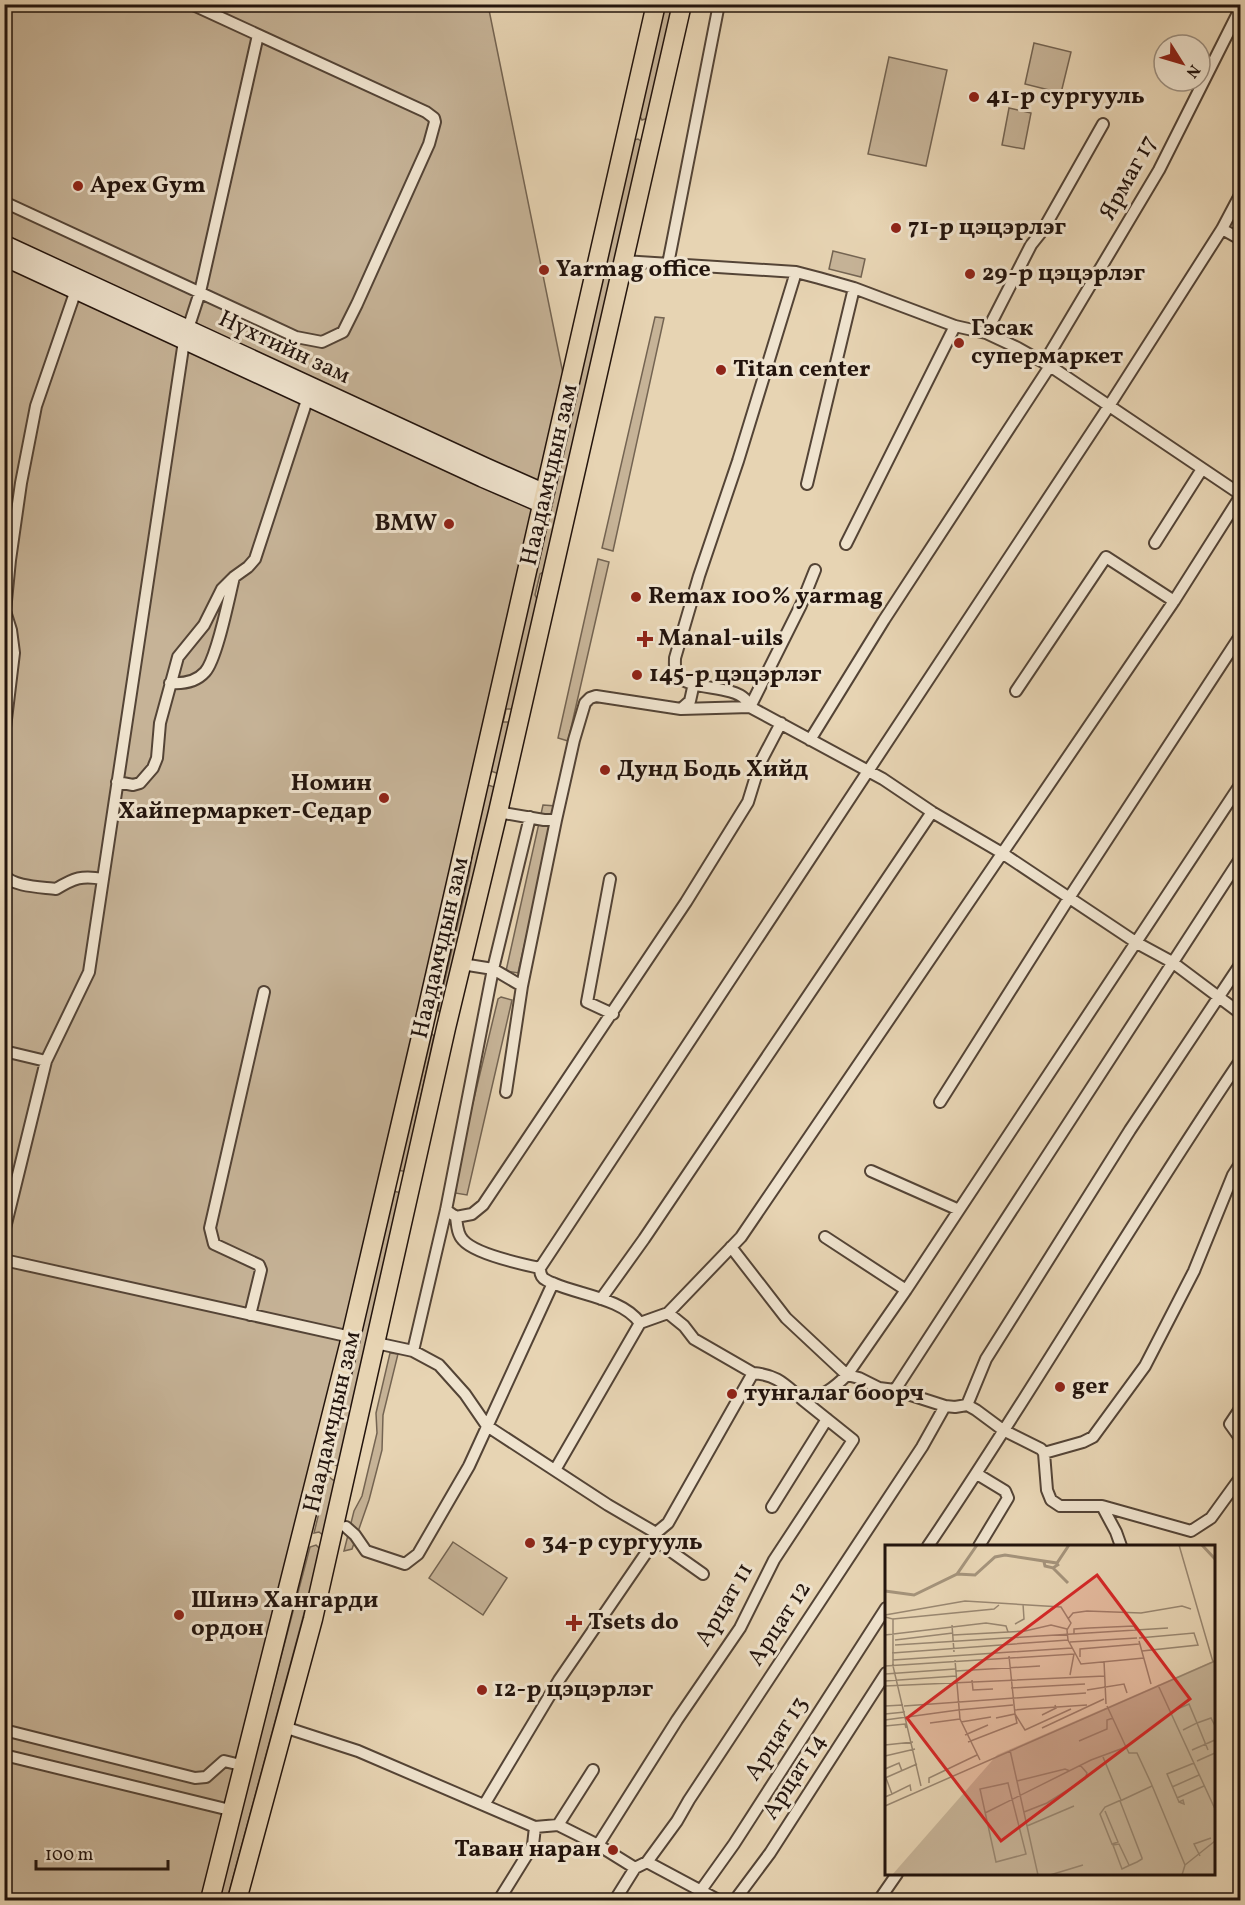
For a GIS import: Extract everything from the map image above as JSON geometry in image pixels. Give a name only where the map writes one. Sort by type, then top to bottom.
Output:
[{"type":"highway","name":"Наадамчдын зам","points":[[210,1900],[351,1337],[656,4]]},
{"type":"highway","name":"Наадамчдын зам","points":[[237,1900],[313,1619],[446,1028],[504,787],[682,4]]},
{"type":"highway","points":[[628,127],[653,132]]},
{"type":"highway","points":[[525,583],[548,587]]},
{"type":"highway","points":[[495,709],[508,717],[520,712]]},
{"type":"highway","points":[[478,782],[486,778],[494,778],[504,787]]},
{"type":"highway","points":[[424,1024],[446,1028]]},
{"type":"highway","points":[[320,1464],[331,1472],[347,1469]]},
{"type":"highway","points":[[301,1540],[316,1537],[330,1546]]},
{"type":"main road","name":"Нүхтийн зам","points":[[4,243],[308,398],[482,479],[544,498]]},
{"type":"main road","name":"Нүхтийн зам","points":[[4,258],[75,290],[187,335],[486,466],[544,498]]},
{"type":"street","points":[[4,202],[296,337],[322,342],[343,332],[429,144],[434,118],[426,112],[191,4]]},
{"type":"street","points":[[668,264],[719,4]]},
{"type":"street","name":"Ярмаг 17","points":[[810,740],[1047,365],[1159,170],[1240,9]]},
{"type":"street","points":[[4,1232],[46,1061],[89,972],[187,335],[200,292],[258,35]]},
{"type":"street","points":[[986,333],[1031,245],[1043,230],[1103,124]]},
{"type":"street","points":[[640,1323],[629,1311],[620,1306],[566,1289],[546,1280],[540,1275],[540,1268],[1109,406],[1222,229],[1240,195]]},
{"type":"street","points":[[1222,229],[1240,239]]},
{"type":"street","points":[[555,1470],[640,1323],[668,1313],[748,1227],[1174,601],[1240,495],[1047,365],[986,333],[955,326],[854,288],[796,273],[623,261]]},
{"type":"street","points":[[750,707],[745,699],[732,692],[685,681],[678,676],[675,658],[796,273]]},
{"type":"street","points":[[807,484],[854,288]]},
{"type":"street","points":[[4,736],[14,652],[5,611],[21,483],[36,406],[75,290]]},
{"type":"street","points":[[846,544],[955,326]]},
{"type":"street","points":[[117,782],[133,785],[140,783],[153,768],[157,758],[160,723],[178,657],[204,625],[222,589],[255,559],[308,398]]},
{"type":"street","points":[[1155,543],[1202,469]]},
{"type":"street","points":[[1016,691],[1106,557],[1174,601]]},
{"type":"street","points":[[750,707],[801,605],[814,570]]},
{"type":"street","points":[[170,683],[183,684],[205,672],[216,648],[234,577]]},
{"type":"street","points":[[940,1102],[1069,898],[1240,636]]},
{"type":"street","points":[[681,709],[690,701],[694,683]]},
{"type":"street","points":[[506,1092],[522,986],[574,740],[585,704],[590,698],[596,696],[681,709],[750,707],[868,770],[932,812],[1002,853],[1137,942],[1172,962],[1240,1013]]},
{"type":"street","points":[[446,1210],[456,1217],[472,1214],[483,1205],[686,902],[748,802],[760,763],[781,723]]},
{"type":"street","points":[[803,1400],[831,1391],[847,1375],[906,1290],[1240,785]]},
{"type":"street","points":[[498,812],[556,820]]},
{"type":"street","points":[[601,1299],[644,1239],[932,812]]},
{"type":"street","points":[[413,1351],[446,1210],[493,969],[530,817]]},
{"type":"street","points":[[895,1390],[1240,860]]},
{"type":"street","points":[[4,875],[8,880],[56,889],[69,880],[78,878],[90,876],[103,879]]},
{"type":"street","points":[[610,879],[587,1002],[612,1014]]},
{"type":"street","points":[[462,964],[493,969],[522,986]]},
{"type":"street","points":[[967,1405],[986,1359],[1130,1130],[1240,965]]},
{"type":"street","points":[[250,1315],[261,1270],[259,1265],[214,1244],[210,1228],[264,992]]},
{"type":"street","points":[[4,1051],[46,1061]]},
{"type":"street","points":[[929,1545],[1070,1328],[1182,1146],[1240,1061]]},
{"type":"street","points":[[1044,1454],[1093,1437],[1145,1366],[1236,1183],[1240,1164]]},
{"type":"street","points":[[871,1171],[959,1210]]},
{"type":"street","points":[[456,1217],[458,1232],[463,1240],[477,1250],[540,1268]]},
{"type":"street","points":[[825,1237],[906,1290]]},
{"type":"street","points":[[731,1247],[786,1318],[847,1375],[879,1388],[895,1390],[945,1406],[967,1405],[1003,1431],[1041,1449],[1044,1454],[1047,1490],[1051,1500],[1060,1506],[1102,1506],[1191,1531],[1211,1518],[1240,1478]]},
{"type":"street","points":[[4,1260],[351,1337]]},
{"type":"street","points":[[346,1527],[366,1551],[372,1554],[403,1564],[418,1554],[469,1466],[553,1283]]},
{"type":"street","name":"Арцат 11","points":[[598,1845],[677,1720],[740,1628],[774,1560],[853,1440],[777,1378],[767,1374],[753,1373],[694,1339],[684,1326],[668,1313]]},
{"type":"street","points":[[376,1343],[413,1351],[439,1365],[465,1394],[488,1426],[656,1536],[703,1574]]},
{"type":"street","points":[[484,1805],[559,1680],[656,1536],[668,1523],[753,1373]]},
{"type":"street","name":"Арцат 12","points":[[647,1862],[677,1821],[922,1448],[945,1406]]},
{"type":"street","points":[[1240,1409],[1230,1424],[1240,1438]]},
{"type":"street","points":[[772,1507],[827,1419]]},
{"type":"street","points":[[977,1474],[1005,1491],[1008,1498],[980,1545]]},
{"type":"street","points":[[1102,1506],[1121,1545]]},
{"type":"street","name":"Арцат 13","points":[[694,1900],[734,1844],[885,1610]]},
{"type":"street","name":"Арцат 14","points":[[735,1900],[770,1853],[885,1675]]},
{"type":"street","points":[[284,1727],[358,1751],[535,1827],[558,1825],[598,1845],[635,1868]]},
{"type":"street","points":[[4,1730],[195,1778],[206,1777],[224,1761],[245,1766]]},
{"type":"street","points":[[4,1755],[234,1811]]},
{"type":"street","points":[[558,1825],[593,1770]]},
{"type":"street","points":[[498,1900],[533,1845],[535,1827]]},
{"type":"street","points":[[615,1900],[635,1868],[647,1862],[718,1900]]},
{"type":"street","points":[[879,1900],[896,1875]]},
{"type":"shaded area","points":[[5,5],[488,5],[570,408],[633,140],[638,139],[642,142],[545,571],[540,574],[535,595],[537,602],[514,706],[512,709],[506,709],[503,722],[510,722],[499,774],[491,771],[488,785],[494,787],[494,790],[442,1015],[438,1010],[475,839],[208,1900],[5,1900]]},
{"type":"shaded area","points":[[664,5],[674,5],[648,118],[642,120],[639,115]]},
{"type":"shaded area","points":[[1034,43],[1071,52],[1061,93],[1025,84]]},
{"type":"shaded area","points":[[889,57],[947,70],[926,166],[868,154]]},
{"type":"shaded area","points":[[1009,108],[1031,113],[1024,149],[1002,145]]},
{"type":"shaded area","points":[[833,251],[865,259],[861,277],[829,269]]},
{"type":"shaded area","points":[[655,317],[664,318],[613,551],[602,548]]},
{"type":"shaded area","points":[[598,559],[609,562],[568,741],[558,738]]},
{"type":"shaded area","points":[[543,805],[556,806],[518,973],[506,971]]},
{"type":"shaded area","points":[[501,997],[512,1000],[467,1195],[455,1193],[470,1115],[498,999]]},
{"type":"shaded area","points":[[430,1032],[434,1036],[407,1172],[398,1170]]},
{"type":"shaded area","points":[[393,1191],[402,1193],[341,1463],[338,1466],[332,1462],[332,1456]]},
{"type":"shaded area","points":[[390,1353],[398,1354],[383,1415],[382,1450],[369,1500],[352,1549],[344,1551],[354,1511],[362,1496],[377,1433],[376,1413]]},
{"type":"shaded area","points":[[328,1476],[336,1480],[324,1536],[319,1532],[314,1533]]},
{"type":"shaded area","points":[[453,1542],[507,1578],[483,1615],[429,1578]]},
{"type":"shaded area","points":[[316,1545],[321,1550],[227,1900],[217,1900],[310,1547]]},
{"type":"place","name":"41-р сургууль","points":[[974,97]]},
{"type":"place","name":"Apex Gym","points":[[78,186]]},
{"type":"place","name":"71-р цэцэрлэг","points":[[896,228]]},
{"type":"place","name":"Yarmag office","points":[[544,270]]},
{"type":"place","name":"29-р цэцэрлэг","points":[[970,274]]},
{"type":"place","name":"Гэсак супермаркет","points":[[959,343]]},
{"type":"place","name":"Titan center","points":[[721,370]]},
{"type":"place","name":"BMW","points":[[449,524]]},
{"type":"place","name":"Remax 100% yarmag","points":[[636,597]]},
{"type":"place","name":"Manal-uils","points":[[645,639]]},
{"type":"place","name":"145-р цэцэрлэг","points":[[637,675]]},
{"type":"place","name":"Дунд Бодь Хийд","points":[[605,770]]},
{"type":"place","name":"Номин Хайпермаркет-Седар","points":[[384,798]]},
{"type":"place","name":"ger","points":[[1060,1387]]},
{"type":"place","name":"тунгалаг боорч","points":[[732,1394]]},
{"type":"place","name":"34-р сургууль","points":[[530,1543]]},
{"type":"place","name":"Шинэ Хангарди ордон","points":[[179,1615]]},
{"type":"place","name":"Tsets do","points":[[574,1623]]},
{"type":"place","name":"12-р цэцэрлэг","points":[[482,1690]]},
{"type":"place","name":"Таван наран","points":[[613,1850]]}]
